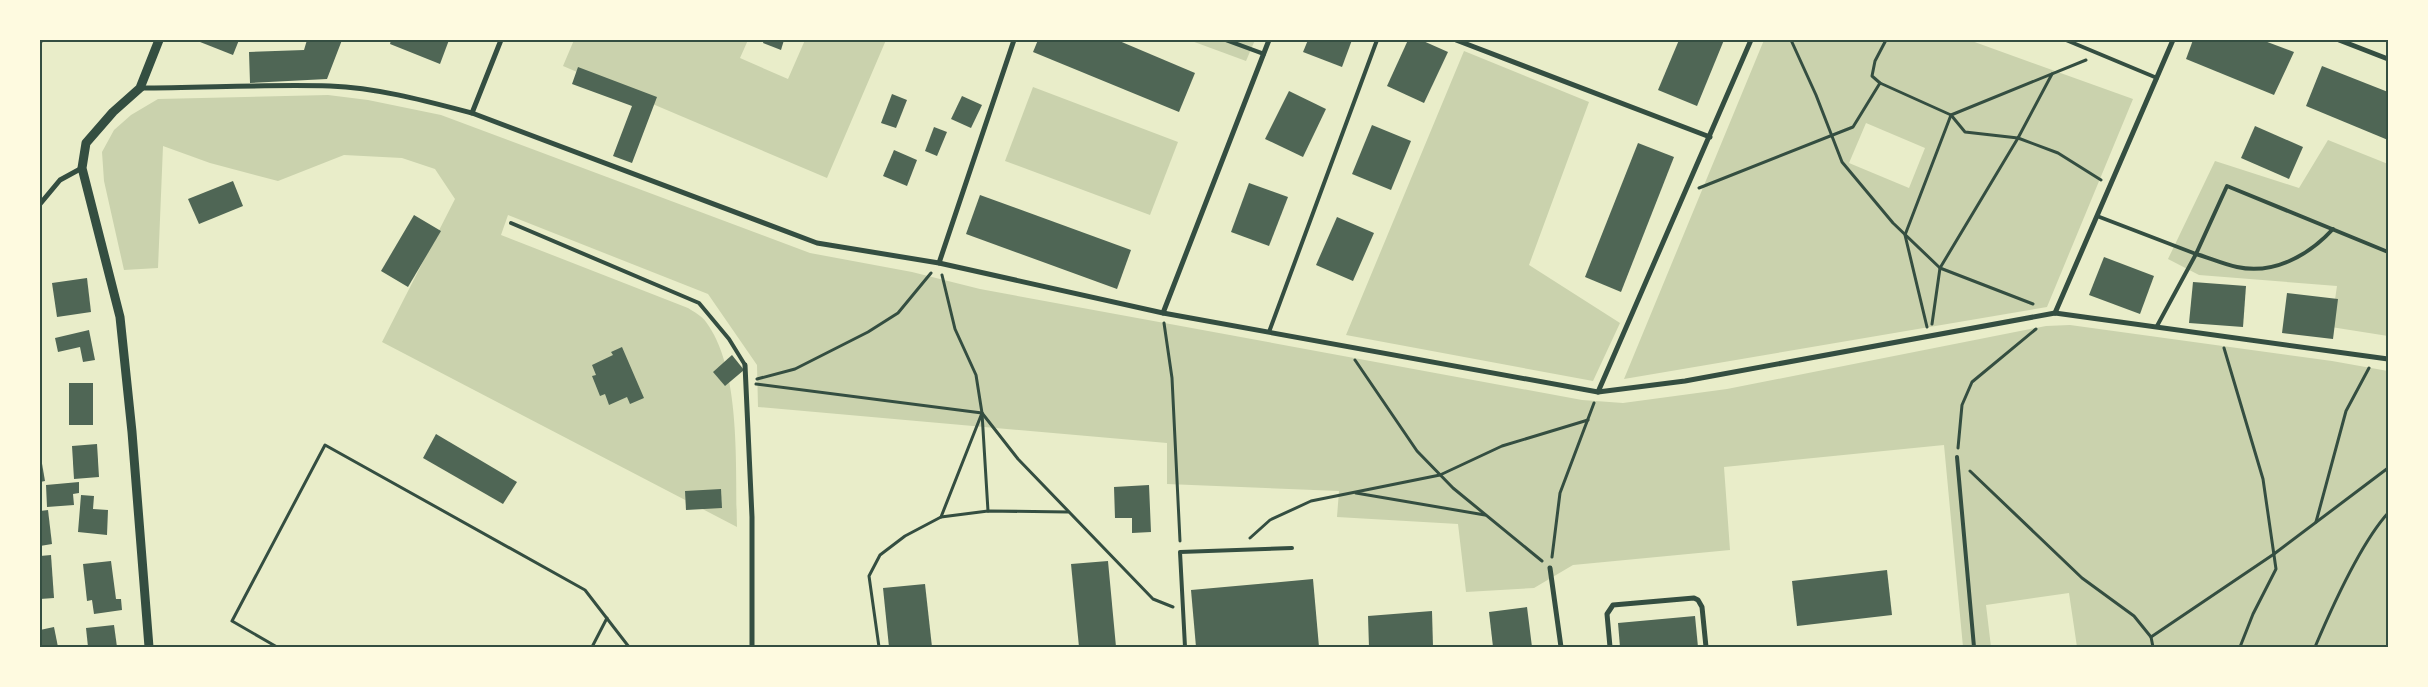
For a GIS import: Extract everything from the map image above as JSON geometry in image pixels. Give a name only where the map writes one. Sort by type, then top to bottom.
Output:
[{"type":"street","points":[[149,647],[132,432],[120,317],[82,168],[86,143],[113,112],[140,88],[159,40]]},
{"type":"street","points":[[472,113],[501,40]]},
{"type":"street","points":[[939,263],[1014,40]]},
{"type":"street","points":[[1163,313],[1270,40]]},
{"type":"street","points":[[1456,40],[1710,137]]},
{"type":"street","points":[[1598,392],[1710,137],[1750,40]]},
{"type":"street","points":[[2055,313],[2173,40]]},
{"type":"street","points":[[2339,40],[2388,59]]},
{"type":"street","points":[[140,88],[331,86],[376,90],[418,98],[472,113],[816,243],[939,263],[1163,313],[1598,392],[1685,381],[2055,313],[2388,359]]},
{"type":"street","points":[[40,204],[60,180],[82,168]]},
{"type":"street","points":[[745,365],[752,517],[752,647]]},
{"type":"street","points":[[1550,568],[1561,647]]},
{"type":"street","points":[[1610,647],[1607,614],[1613,605],[1694,598],[1698,600],[1702,607],[1706,647]]},
{"type":"lane","points":[[1226,40],[1264,54]]},
{"type":"lane","points":[[1269,332],[1377,40]]},
{"type":"lane","points":[[2066,40],[2157,78]]},
{"type":"lane","points":[[2157,326],[2196,254],[2227,186],[2388,252]]},
{"type":"lane","points":[[2097,216],[2196,254],[2238,267],[2265,268],[2296,259],[2318,246],[2333,229]]},
{"type":"lane","points":[[511,223],[699,303],[729,339],[745,365]]},
{"type":"lane","points":[[1957,457],[1974,647]]},
{"type":"lane","points":[[1185,647],[1180,552],[1292,548]]},
{"type":"path","points":[[1791,40],[1842,162],[1905,235],[1940,268],[2055,313],[1972,382],[1962,405],[1957,457],[2082,578],[2134,616],[2151,637],[2153,647]]},
{"type":"path","points":[[1886,40],[1875,61],[1872,76],[1880,83],[1951,115],[1965,132],[2018,138],[2058,153],[2110,186]]},
{"type":"path","points":[[1930,337],[1905,235],[1951,115],[2100,54]]},
{"type":"path","points":[[1930,337],[1940,268],[2018,138],[2052,74]]},
{"type":"path","points":[[1685,193],[1853,127],[1880,83]]},
{"type":"path","points":[[746,382],[795,369],[868,332],[898,313],[939,263]]},
{"type":"path","points":[[939,263],[956,328],[976,375],[982,413],[988,511]]},
{"type":"path","points":[[1163,313],[1172,378],[1180,552]]},
{"type":"path","points":[[2220,336],[2263,479],[2276,569],[2253,614],[2240,647]]},
{"type":"path","points":[[1346,346],[1416,451],[1486,515],[1550,568]]},
{"type":"path","points":[[2315,523],[2346,411],[2374,357]]},
{"type":"path","points":[[746,382],[982,413],[1018,459],[1153,599],[1182,611]]},
{"type":"path","points":[[1550,568],[1560,493],[1598,392]]},
{"type":"path","points":[[941,517],[982,413]]},
{"type":"path","points":[[1236,550],[1270,520],[1311,501],[1440,474],[1502,446],[1588,420]]},
{"type":"path","points":[[277,647],[232,621],[325,445],[585,590],[629,647]]},
{"type":"path","points":[[2151,637],[2274,554],[2388,468]]},
{"type":"path","points":[[1353,492],[1486,515]]},
{"type":"path","points":[[878,647],[869,576],[880,555],[906,536],[941,517],[988,511],[1069,512]]},
{"type":"path","points":[[2315,647],[2329,615],[2376,526],[2388,513]]},
{"type":"path","points":[[592,647],[607,618]]},
{"type":"green space","points":[[574,40],[748,40],[740,58],[788,79],[805,40],[886,40],[827,178],[563,66]]},
{"type":"green space","points":[[1189,40],[1255,40],[1246,61]]},
{"type":"green space","points":[[1764,40],[1969,40],[2133,99],[2047,307],[1624,379]],"holes":[[[1866,123],[1925,148],[1909,188],[1849,163]]]},
{"type":"green space","points":[[1464,51],[1589,102],[1529,265],[1620,323],[1593,381],[1346,335]]},
{"type":"green space","points":[[1033,87],[1178,142],[1150,215],[1005,161]]},
{"type":"green space","points":[[328,95],[368,100],[441,115],[810,253],[912,272],[980,289],[1582,400],[1623,403],[1727,389],[2046,326],[2070,325],[2332,361],[2388,371],[2388,647],[2077,647],[2069,593],[1986,605],[1991,647],[1963,647],[1944,445],[1724,467],[1730,550],[1573,565],[1534,588],[1466,592],[1458,524],[1337,517],[1339,491],[1167,484],[1167,443],[758,407],[757,365],[708,294],[508,215],[501,235],[688,308],[706,322],[718,342],[726,366],[731,393],[736,449],[737,527],[382,342],[455,199],[435,169],[402,158],[344,155],[278,181],[210,163],[163,146],[158,268],[124,270],[104,181],[102,152],[114,130],[131,115],[158,99]]},
{"type":"green space","points":[[2328,140],[2388,164],[2388,336],[2331,327],[2337,286],[2199,275],[2168,259],[2215,161],[2299,188]]},
{"type":"building","points":[[195,40],[239,40],[233,55]]},
{"type":"building","points":[[307,40],[342,40],[327,79],[250,83],[249,52],[304,50]]},
{"type":"building","points":[[391,40],[449,40],[440,64],[390,44]]},
{"type":"building","points":[[764,40],[784,40],[781,50],[763,43]]},
{"type":"building","points":[[1038,40],[1117,40],[1195,73],[1179,112],[1033,52]]},
{"type":"building","points":[[1308,40],[1352,40],[1342,67],[1303,52]]},
{"type":"building","points":[[1408,40],[1421,40],[1448,52],[1424,103],[1387,86]]},
{"type":"building","points":[[1679,40],[1724,40],[1697,106],[1658,90]]},
{"type":"building","points":[[2193,40],[2262,40],[2294,52],[2274,95],[2186,59]]},
{"type":"building","points":[[2322,66],[2388,92],[2388,140],[2306,106]]},
{"type":"building","points":[[578,67],[657,97],[632,163],[613,156],[632,106],[572,84]]},
{"type":"building","points":[[1289,91],[1326,109],[1303,157],[1265,139]]},
{"type":"building","points":[[892,94],[907,100],[896,128],[881,123]]},
{"type":"building","points":[[962,96],[982,105],[971,128],[951,119]]},
{"type":"building","points":[[1372,125],[1411,141],[1391,190],[1352,174]]},
{"type":"building","points":[[2255,126],[2303,147],[2289,179],[2241,158]]},
{"type":"building","points":[[934,127],[947,132],[937,156],[925,151]]},
{"type":"building","points":[[1638,143],[1674,157],[1621,292],[1585,277]]},
{"type":"building","points":[[894,150],[917,160],[907,186],[883,176]]},
{"type":"building","points":[[233,181],[243,206],[199,224],[188,199]]},
{"type":"building","points":[[1249,183],[1288,197],[1269,246],[1231,232]]},
{"type":"building","points":[[980,195],[1131,250],[1117,289],[966,234]]},
{"type":"building","points":[[414,215],[441,231],[408,287],[381,271]]},
{"type":"building","points":[[1337,217],[1374,233],[1353,281],[1316,265]]},
{"type":"building","points":[[2104,257],[2154,276],[2140,314],[2089,295]]},
{"type":"building","points":[[87,278],[91,312],[57,317],[52,283]]},
{"type":"building","points":[[2193,282],[2246,286],[2243,327],[2189,323]]},
{"type":"building","points":[[2287,293],[2338,299],[2333,339],[2282,333]]},
{"type":"building","points":[[89,330],[95,360],[83,362],[80,347],[58,352],[55,338]]},
{"type":"building","points":[[622,347],[644,398],[630,404],[627,397],[609,405],[605,394],[600,396],[592,376],[596,375],[592,365],[613,355],[611,352]]},
{"type":"building","points":[[732,355],[744,370],[725,386],[713,372]]},
{"type":"building","points":[[69,383],[93,383],[93,425],[69,425]]},
{"type":"building","points":[[436,434],[517,482],[503,504],[423,458]]},
{"type":"building","points":[[97,444],[99,477],[74,479],[72,446]]},
{"type":"building","points":[[40,452],[45,481],[40,482]]},
{"type":"building","points":[[79,482],[79,493],[73,494],[74,505],[47,507],[46,485]]},
{"type":"building","points":[[1149,485],[1151,532],[1132,533],[1132,518],[1115,518],[1114,487]]},
{"type":"building","points":[[721,489],[722,508],[686,510],[685,491]]},
{"type":"building","points":[[81,495],[94,496],[93,509],[108,510],[107,535],[78,532]]},
{"type":"building","points":[[48,510],[52,544],[40,546],[40,511]]},
{"type":"building","points":[[51,555],[54,598],[40,599],[40,556]]},
{"type":"building","points":[[111,561],[116,599],[121,599],[122,610],[94,614],[92,600],[87,601],[83,564]]},
{"type":"building","points":[[1108,561],[1116,647],[1079,647],[1071,564]]},
{"type":"building","points":[[1887,570],[1892,615],[1797,626],[1792,581]]},
{"type":"building","points":[[1313,579],[1319,647],[1196,647],[1191,590]]},
{"type":"building","points":[[925,584],[932,647],[889,647],[883,588]]},
{"type":"building","points":[[1527,607],[1532,647],[1493,647],[1489,612]]},
{"type":"building","points":[[1432,611],[1433,647],[1369,647],[1368,616]]},
{"type":"building","points":[[1695,616],[1698,647],[1620,647],[1618,623]]},
{"type":"building","points":[[114,625],[117,647],[88,647],[86,628]]},
{"type":"building","points":[[54,627],[58,647],[40,647],[40,630]]}]
